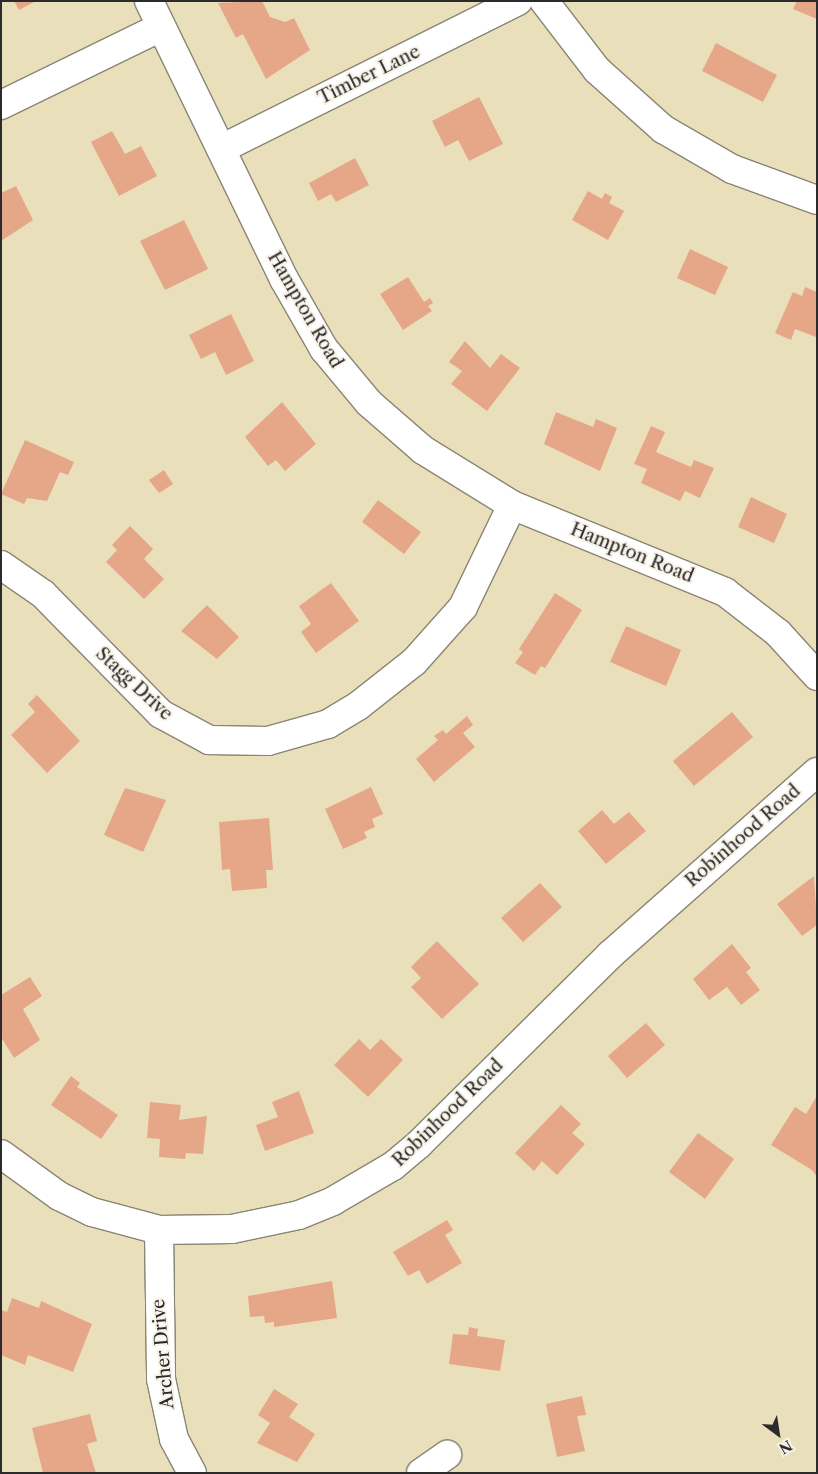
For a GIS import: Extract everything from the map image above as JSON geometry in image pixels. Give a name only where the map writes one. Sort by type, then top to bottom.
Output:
[{"type":"street","name":"Hampton Road","points":[[149,1],[284,279],[346,379],[424,450],[512,505],[725,592],[778,633],[817,676]]},
{"type":"street","name":"Timber Lane","points":[[221,149],[518,1]]},
{"type":"street","points":[[544,1],[597,70],[663,129],[732,169],[817,200]]},
{"type":"street","points":[[1,105],[161,27]]},
{"type":"street","name":"Stagg Drive","points":[[1,565],[43,594],[161,714],[209,740],[268,741],[328,724],[358,706],[414,662],[463,607],[512,505]]},
{"type":"street","name":"Robinhood Road","points":[[1,1154],[59,1196],[100,1215],[159,1230],[197,1233],[291,1217],[333,1202],[393,1166],[610,955],[817,772]]},
{"type":"street","name":"Archer Drive","points":[[159,1230],[161,1379],[174,1439],[192,1473]]},
{"type":"street","points":[[421,1473],[447,1456]]},
{"type":"building","points":[[14,1],[36,1],[19,10]]},
{"type":"building","points":[[262,1],[270,17],[285,22],[294,18],[310,50],[266,79],[243,34],[236,38],[218,3]]},
{"type":"building","points":[[797,1],[817,1],[817,19],[793,9]]},
{"type":"building","points":[[716,43],[777,75],[763,102],[702,71]]},
{"type":"building","points":[[479,97],[503,144],[469,161],[458,140],[445,147],[432,121]]},
{"type":"building","points":[[112,131],[125,154],[141,146],[157,176],[119,196],[91,142]]},
{"type":"building","points":[[355,158],[369,185],[336,202],[331,194],[318,201],[309,183]]},
{"type":"building","points":[[16,186],[33,220],[1,241],[1,193]]},
{"type":"building","points":[[588,191],[602,199],[605,193],[612,197],[609,203],[624,211],[608,240],[572,220]]},
{"type":"building","points":[[184,220],[208,269],[165,290],[140,241]]},
{"type":"building","points":[[690,249],[728,267],[715,295],[677,278]]},
{"type":"building","points":[[408,277],[424,302],[430,298],[433,303],[428,306],[432,311],[403,330],[380,294]]},
{"type":"building","points":[[805,287],[817,292],[816,337],[795,329],[791,340],[775,333],[793,292],[802,296]]},
{"type":"building","points":[[231,314],[254,361],[226,375],[215,352],[201,359],[189,335]]},
{"type":"building","points":[[465,341],[490,368],[501,354],[520,368],[487,411],[451,384],[462,371],[449,362]]},
{"type":"building","points":[[282,402],[316,444],[285,471],[276,460],[268,466],[245,437]]},
{"type":"building","points":[[556,412],[593,427],[596,419],[617,428],[600,471],[544,444]]},
{"type":"building","points":[[651,426],[665,432],[656,452],[691,467],[694,460],[714,468],[700,498],[685,491],[680,501],[641,483],[647,469],[634,464]]},
{"type":"building","points":[[25,440],[74,462],[68,475],[60,472],[47,501],[27,498],[24,504],[1,494]]},
{"type":"building","points":[[164,470],[173,484],[159,493],[149,480]]},
{"type":"building","points":[[751,497],[787,514],[774,543],[738,527]]},
{"type":"building","points":[[378,500],[421,532],[404,554],[362,522]]},
{"type":"building","points":[[130,526],[153,549],[144,559],[164,579],[144,599],[106,562],[117,550],[112,545]]},
{"type":"building","points":[[331,583],[359,621],[316,653],[301,632],[311,624],[299,606]]},
{"type":"building","points":[[555,593],[582,610],[545,668],[541,666],[535,675],[515,663],[523,652],[519,649]]},
{"type":"building","points":[[207,605],[239,637],[217,659],[181,631]]},
{"type":"building","points":[[626,626],[681,650],[666,686],[610,662]]},
{"type":"building","points":[[37,695],[80,741],[47,773],[11,735],[35,712],[28,704]]},
{"type":"building","points":[[732,712],[753,737],[694,786],[673,761]]},
{"type":"building","points":[[467,716],[473,725],[463,733],[475,747],[434,782],[416,759],[438,740],[434,736],[443,730],[446,734]]},
{"type":"building","points":[[371,787],[383,814],[372,819],[375,827],[364,832],[367,838],[343,849],[325,809]]},
{"type":"building","points":[[125,788],[166,800],[143,852],[104,835]]},
{"type":"building","points":[[602,810],[614,824],[629,812],[646,831],[606,864],[578,831]]},
{"type":"building","points":[[269,818],[273,870],[266,870],[267,888],[232,891],[230,869],[222,870],[219,822]]},
{"type":"building","points":[[814,876],[817,925],[802,936],[777,904]]},
{"type":"building","points":[[540,883],[562,907],[523,942],[501,918]]},
{"type":"building","points":[[437,941],[479,984],[442,1019],[411,987],[421,978],[411,967]]},
{"type":"building","points":[[732,944],[751,968],[746,972],[760,990],[741,1005],[727,987],[709,1000],[693,979]]},
{"type":"building","points":[[30,977],[42,996],[23,1009],[40,1040],[14,1058],[1,1037],[1,995]]},
{"type":"building","points":[[646,1023],[665,1045],[627,1078],[608,1056]]},
{"type":"building","points":[[359,1039],[370,1050],[381,1039],[403,1060],[368,1097],[334,1065]]},
{"type":"building","points":[[71,1076],[80,1083],[77,1087],[118,1115],[101,1139],[51,1105]]},
{"type":"building","points":[[299,1091],[314,1133],[265,1151],[256,1125],[278,1117],[272,1102]]},
{"type":"building","points":[[817,1096],[817,1177],[812,1170],[771,1145],[795,1107],[806,1114]]},
{"type":"building","points":[[150,1102],[181,1105],[179,1120],[207,1116],[203,1154],[186,1153],[185,1159],[159,1157],[160,1139],[147,1138]]},
{"type":"building","points":[[561,1105],[581,1124],[572,1133],[585,1144],[557,1175],[542,1161],[534,1171],[515,1153]]},
{"type":"building","points":[[698,1133],[734,1159],[705,1199],[669,1172]]},
{"type":"building","points":[[447,1220],[453,1230],[445,1235],[462,1263],[427,1284],[419,1270],[408,1276],[393,1252]]},
{"type":"building","points":[[332,1281],[337,1318],[274,1327],[274,1322],[265,1323],[264,1316],[250,1317],[248,1296]]},
{"type":"building","points":[[12,1298],[39,1308],[41,1301],[92,1324],[73,1372],[28,1355],[25,1365],[1,1355],[1,1310],[7,1312]]},
{"type":"building","points":[[469,1327],[478,1329],[477,1336],[505,1340],[500,1371],[449,1364],[453,1334],[468,1335]]},
{"type":"building","points":[[274,1389],[298,1404],[289,1417],[315,1434],[297,1462],[257,1443],[270,1423],[258,1415]]},
{"type":"building","points":[[582,1396],[586,1415],[577,1416],[585,1451],[557,1457],[546,1404]]},
{"type":"building","points":[[90,1414],[97,1441],[87,1444],[96,1473],[43,1473],[32,1428]]}]
